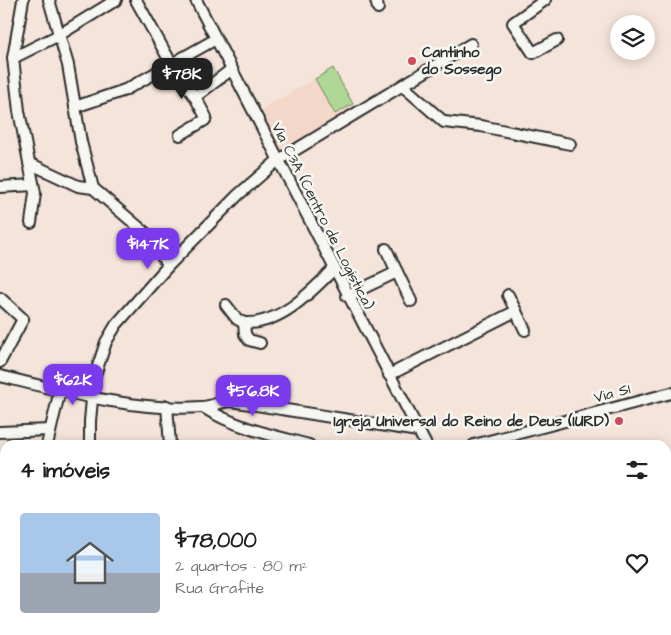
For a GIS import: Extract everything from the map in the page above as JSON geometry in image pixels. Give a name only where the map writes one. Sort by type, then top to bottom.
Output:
[{"type":"street","points":[[23,0],[14,58],[19,111],[33,185],[34,208],[30,223]]},
{"type":"street","points":[[49,0],[68,66],[93,188]]},
{"type":"street","points":[[14,58],[59,35],[116,0]]},
{"type":"street","points":[[136,0],[171,63],[195,97],[206,119],[180,135]]},
{"type":"street","name":"Via C3A (Centro de Logística)","points":[[196,0],[347,296],[423,440]]},
{"type":"street","points":[[545,0],[513,23],[534,53],[557,40]]},
{"type":"street","points":[[75,107],[125,90],[216,39]]},
{"type":"street","points":[[90,440],[92,396],[100,358],[106,342],[116,325],[168,266],[238,195],[277,160],[471,44]]},
{"type":"street","points":[[195,97],[232,69]]},
{"type":"street","points":[[403,86],[444,122],[481,126],[570,144]]},
{"type":"street","points":[[29,164],[78,186],[93,188],[149,236],[168,266]]},
{"type":"street","points":[[0,187],[33,185]]},
{"type":"street","points":[[386,250],[412,301]]},
{"type":"street","points":[[226,305],[237,319],[244,323],[273,317],[288,309],[334,269]]},
{"type":"street","points":[[347,296],[397,272]]},
{"type":"street","points":[[508,295],[525,330]]},
{"type":"street","points":[[0,298],[22,317],[22,321],[0,362]]},
{"type":"street","points":[[389,375],[516,311]]},
{"type":"street","points":[[244,323],[245,334],[249,340],[260,343]]},
{"type":"street","points":[[0,376],[92,396],[167,406],[203,407],[231,401],[418,431]]},
{"type":"street","points":[[48,440],[60,390]]},
{"type":"street","name":"Via S1","points":[[493,440],[671,393]]},
{"type":"street","points":[[167,406],[170,440]]},
{"type":"street","points":[[203,407],[234,424],[290,440]]},
{"type":"street","points":[[83,440],[90,420]]},
{"type":"street","points":[[0,432],[50,430]]},
{"type":"shaded area","points":[[333,68],[356,109],[285,149],[279,149],[258,111]]},
{"type":"green space","points":[[333,68],[353,104],[335,114],[315,79]]},
{"type":"place","name":"Cantinho do Sossego","points":[[412,61]]},
{"type":"place","name":"Igreja Universal do Reino de Deus (IURD)","points":[[619,421]]}]
